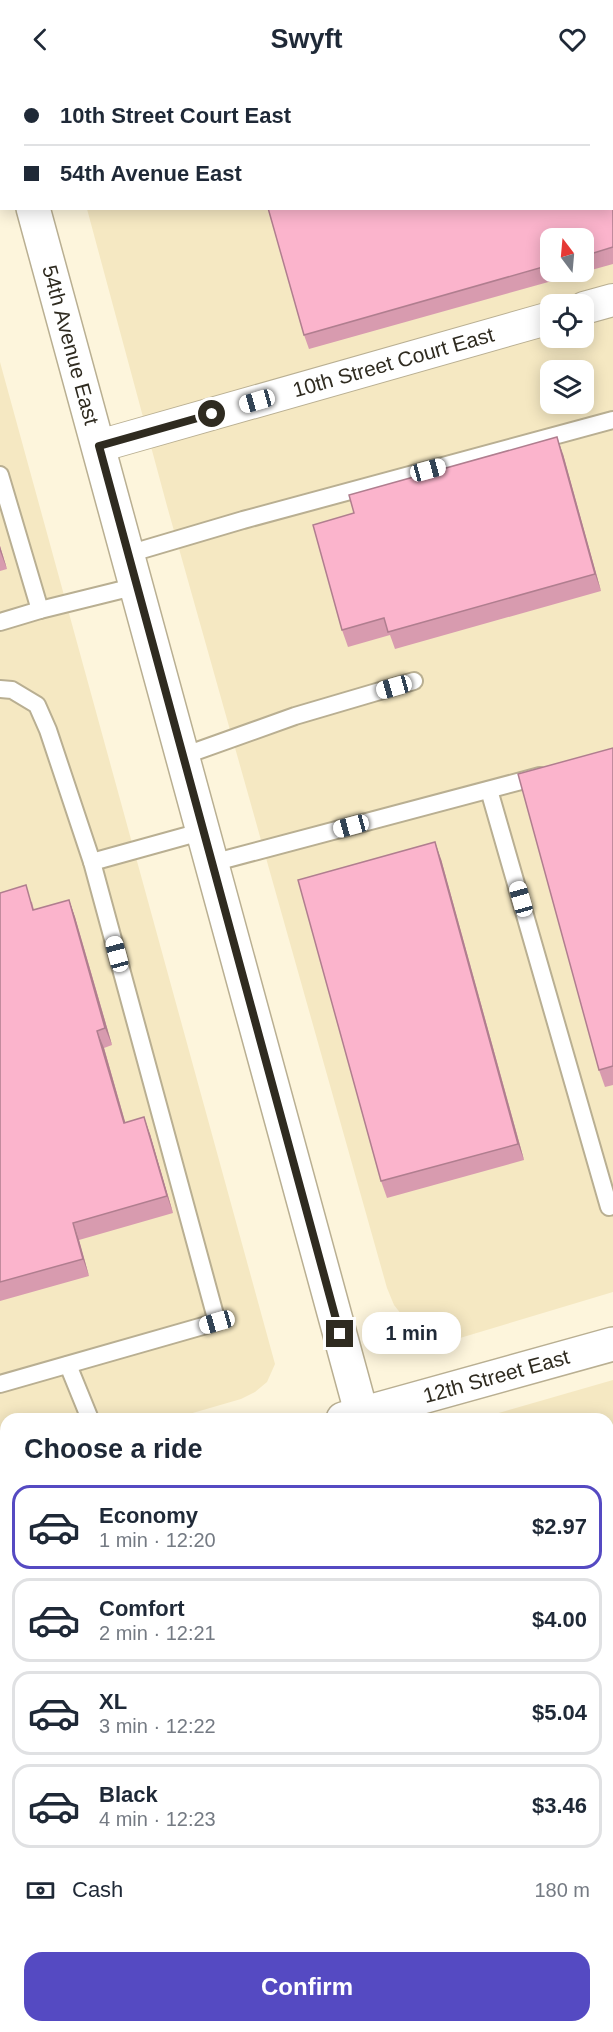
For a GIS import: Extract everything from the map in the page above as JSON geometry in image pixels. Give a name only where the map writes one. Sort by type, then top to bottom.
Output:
[{"type":"main road","name":"54th Avenue East","points":[[34,210],[204,831],[355,1413]]},
{"type":"main road","name":"12th Street East","points":[[370,1413],[613,1344]]},
{"type":"street","points":[[594,305],[613,300]]},
{"type":"street","name":"10th Street Court East","points":[[99,446],[540,321]]},
{"type":"lane","points":[[128,554],[243,520],[613,420]]},
{"type":"lane","points":[[0,475],[40,610]]},
{"type":"lane","points":[[0,622],[137,586]]},
{"type":"lane","points":[[183,756],[296,716],[414,681]]},
{"type":"lane","points":[[0,689],[12,690],[37,705],[48,730],[92,861],[217,1322],[0,1384]]},
{"type":"lane","points":[[212,863],[557,771]]},
{"type":"lane","points":[[489,790],[609,1207],[613,1204]]},
{"type":"lane","points":[[92,861],[204,831]]},
{"type":"lane","points":[[68,1365],[88,1413]]},
{"type":"shaded area","points":[[87,210],[613,210],[613,1292],[450,1341],[434,1337],[405,1319],[394,1305],[387,1288],[167,506]]},
{"type":"shaded area","points":[[0,362],[275,1364],[267,1382],[255,1392],[241,1399],[193,1413],[0,1413]]},
{"type":"shaded area","points":[[613,1380],[613,1413],[498,1413]]},
{"type":"building","points":[[269,210],[613,210],[613,247],[594,253],[594,228],[540,228],[540,268],[304,335]]},
{"type":"building","points":[[557,437],[595,574],[388,632],[384,618],[342,630],[313,525],[354,513],[349,495]]},
{"type":"building","points":[[613,748],[613,1066],[599,1070],[518,774]]},
{"type":"building","points":[[435,842],[518,1144],[381,1181],[298,880]]},
{"type":"building","points":[[26,885],[33,910],[69,900],[105,1028],[97,1031],[124,1123],[144,1117],[167,1196],[73,1223],[83,1259],[0,1282],[0,893]]},
{"type":"route","points":[[212,414],[99,446],[340,1334]]}]
